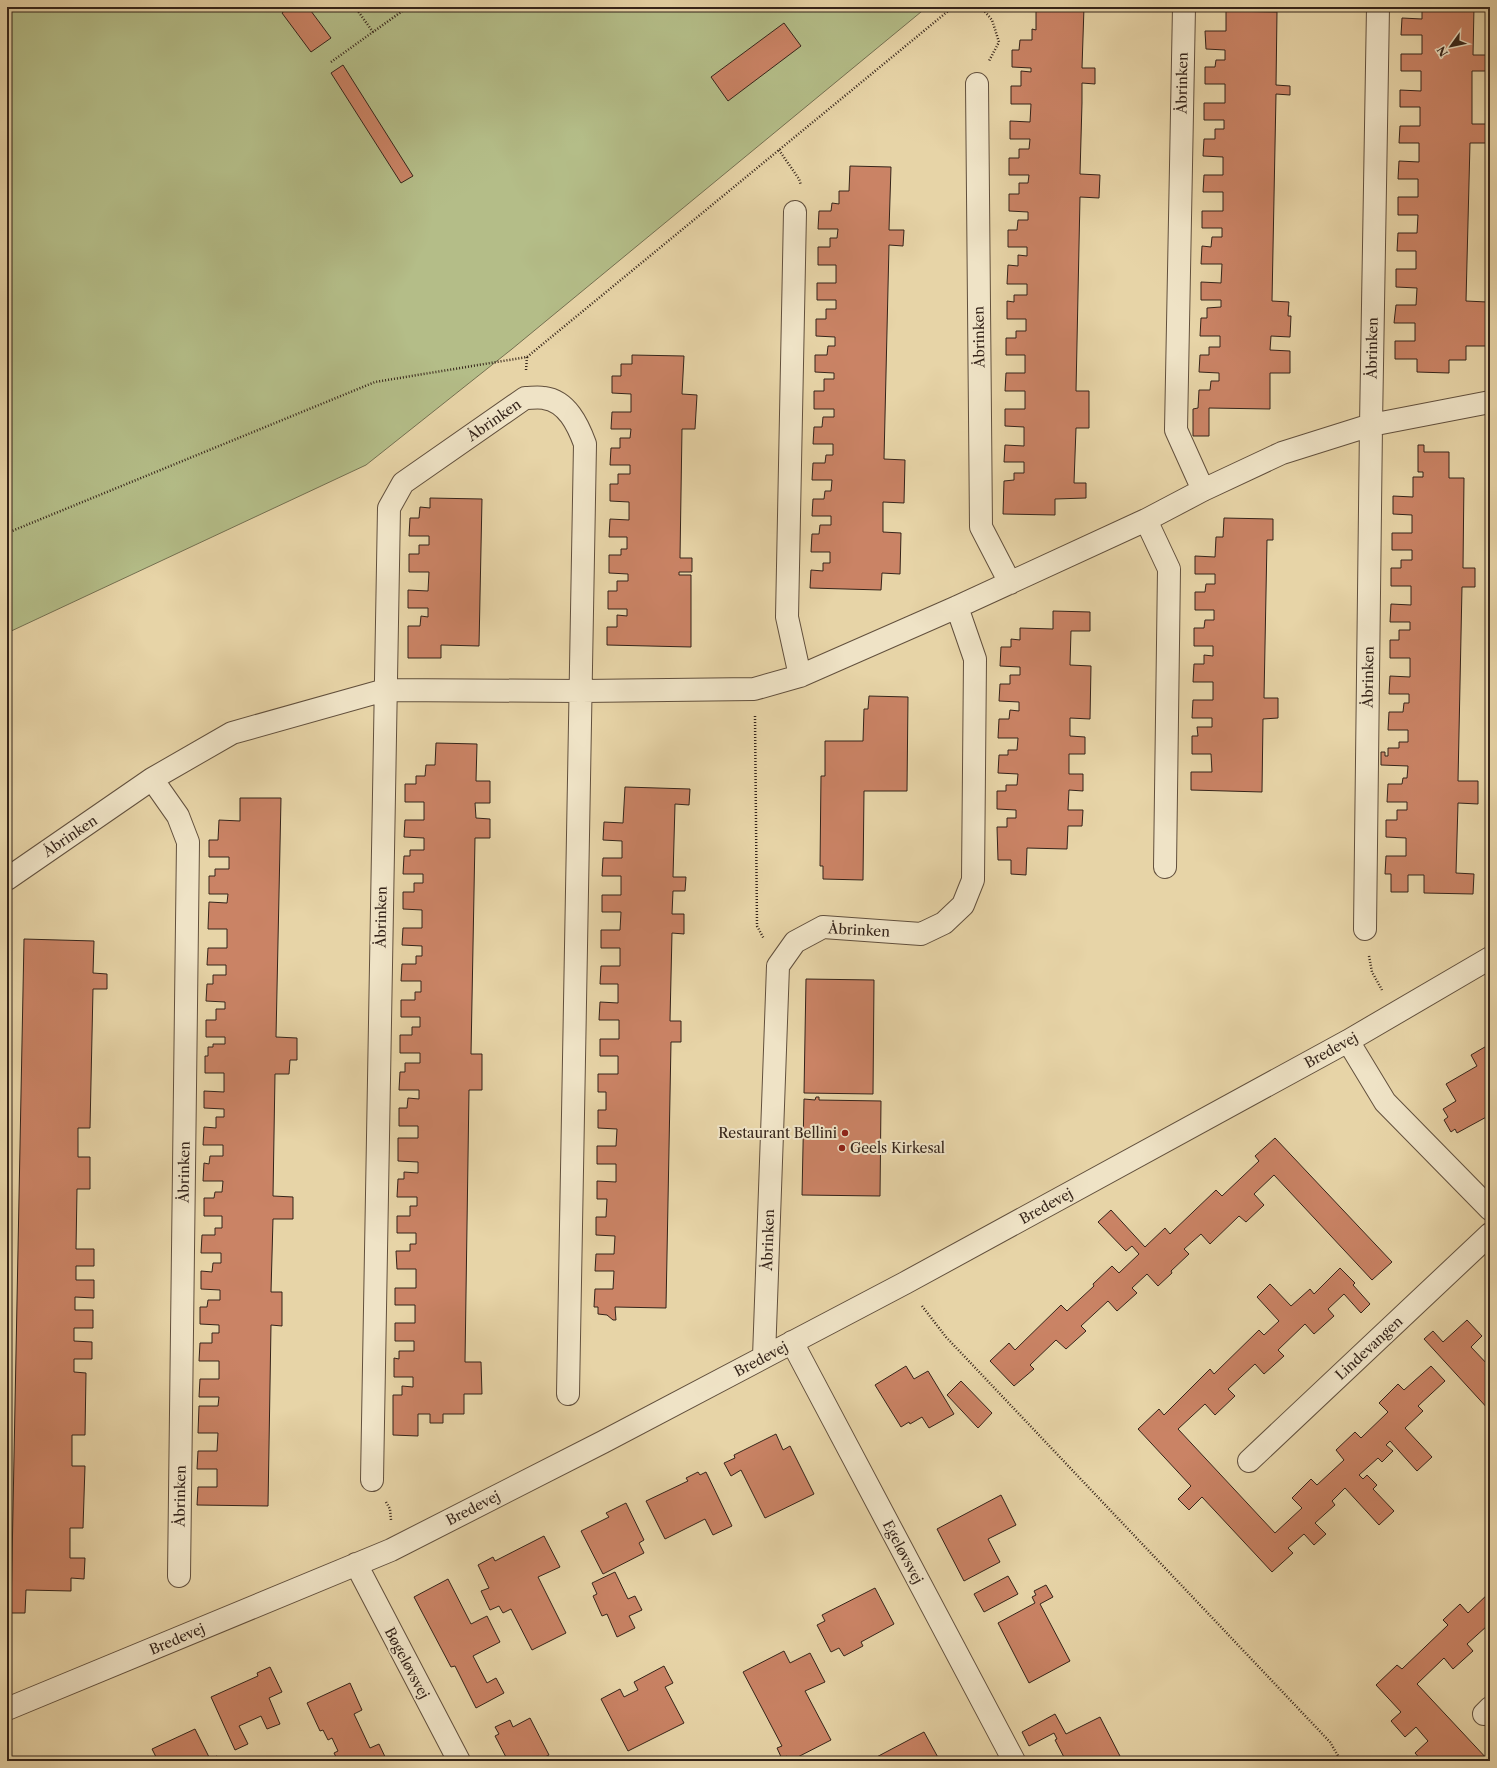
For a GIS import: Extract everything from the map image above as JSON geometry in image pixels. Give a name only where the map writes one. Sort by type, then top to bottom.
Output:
[{"type":"street","name":"Åbrinken","points":[[1184,7],[1176,430],[1203,490]]},
{"type":"street","name":"Åbrinken","points":[[1365,929],[1378,7]]},
{"type":"street","name":"Åbrinken","points":[[977,84],[981,528],[1010,583]]},
{"type":"street","points":[[795,212],[787,617],[800,676]]},
{"type":"street","name":"Åbrinken","points":[[372,1480],[389,508],[403,483],[525,398],[545,398],[564,407],[578,426],[585,444],[582,691],[568,1394]]},
{"type":"street","name":"Åbrinken","points":[[7,879],[152,779],[232,733],[385,690],[582,691],[754,689],[800,676],[957,607],[1146,520],[1203,490],[1282,453],[1371,425],[1490,402]]},
{"type":"street","points":[[1146,520],[1169,570],[1165,867]]},
{"type":"street","name":"Åbrinken","points":[[764,1357],[778,966],[795,942],[823,927],[921,934],[944,923],[963,905],[973,880],[975,659],[957,607]]},
{"type":"street","name":"Åbrinken","points":[[152,779],[178,816],[188,842],[178,1576]]},
{"type":"street","name":"Bredevej","points":[[7,1709],[391,1550],[905,1283],[1348,1040],[1490,958]]},
{"type":"street","points":[[1348,1040],[1385,1102],[1490,1209]]},
{"type":"street","name":"Lindevangen","points":[[1249,1462],[1490,1234]]},
{"type":"street","name":"Egeløvsvej","points":[[792,1342],[1014,1761]]},
{"type":"street","name":"Bøgeløvsvej","points":[[356,1564],[459,1761]]},
{"type":"path","points":[[355,7],[373,32]]},
{"type":"path","points":[[331,62],[408,7]]},
{"type":"path","points":[[7,533],[375,382],[527,356],[953,7]]},
{"type":"path","points":[[977,84],[999,42],[992,20],[981,7]]},
{"type":"path","points":[[778,150],[799,179],[806,203],[795,212]]},
{"type":"path","points":[[754,689],[757,926],[778,966]]},
{"type":"path","points":[[1365,929],[1372,972],[1394,1014]]},
{"type":"path","points":[[905,1283],[946,1337],[1330,1742],[1341,1761]]},
{"type":"path","points":[[372,1480],[390,1509],[391,1550]]},
{"type":"green space","points":[[7,7],[927,7],[512,349],[366,465],[7,633]]},
{"type":"building","points":[[289,7],[308,7],[331,38],[311,52],[282,13]]},
{"type":"building","points":[[1052,7],[1084,7],[1082,68],[1095,68],[1095,84],[1082,83],[1080,174],[1100,175],[1099,198],[1080,197],[1076,391],[1089,391],[1089,428],[1076,428],[1074,483],[1086,483],[1086,498],[1055,499],[1055,515],[1003,514],[1004,481],[1014,480],[1014,473],[1024,473],[1024,462],[1004,462],[1005,445],[1024,446],[1024,427],[1005,426],[1005,409],[1025,409],[1025,391],[1005,391],[1006,373],[1025,373],[1025,355],[1006,355],[1006,338],[1016,338],[1016,331],[1026,331],[1026,319],[1007,319],[1007,301],[1014,302],[1014,295],[1027,295],[1027,284],[1007,284],[1008,265],[1018,266],[1018,255],[1027,256],[1027,247],[1008,247],[1008,230],[1017,230],[1018,220],[1028,220],[1028,212],[1009,211],[1009,194],[1019,194],[1019,183],[1028,183],[1029,175],[1009,175],[1009,158],[1019,158],[1019,149],[1029,149],[1030,139],[1010,139],[1010,121],[1030,122],[1031,104],[1011,104],[1011,86],[1021,86],[1021,71],[1031,72],[1031,68],[1012,67],[1012,50],[1019,50],[1020,40],[1032,40],[1032,29],[1036,30],[1036,10],[1052,10]]},
{"type":"building","points":[[1422,7],[1474,7],[1473,55],[1489,55],[1489,71],[1472,71],[1472,124],[1486,124],[1486,143],[1470,143],[1466,301],[1487,302],[1486,346],[1466,346],[1466,360],[1449,360],[1449,373],[1417,372],[1417,359],[1395,359],[1395,341],[1415,341],[1415,323],[1394,323],[1396,305],[1416,305],[1417,288],[1396,287],[1396,269],[1416,269],[1416,251],[1397,251],[1398,233],[1417,233],[1418,215],[1398,215],[1398,197],[1418,197],[1418,179],[1398,179],[1399,161],[1419,162],[1419,143],[1399,143],[1400,126],[1420,126],[1420,107],[1400,107],[1400,90],[1421,91],[1421,71],[1401,71],[1401,54],[1422,54],[1422,35],[1401,35],[1402,18],[1422,19]]},
{"type":"building","points":[[1226,11],[1277,12],[1276,85],[1290,86],[1290,95],[1276,94],[1272,301],[1289,302],[1288,316],[1291,316],[1290,337],[1271,336],[1270,350],[1290,351],[1290,373],[1270,373],[1270,409],[1209,408],[1209,436],[1193,436],[1193,409],[1198,408],[1199,390],[1210,390],[1211,381],[1219,381],[1219,373],[1199,372],[1200,355],[1209,355],[1209,347],[1220,347],[1220,336],[1200,336],[1201,318],[1207,318],[1207,308],[1221,307],[1221,300],[1201,300],[1201,282],[1221,283],[1222,264],[1201,264],[1202,246],[1211,247],[1212,237],[1222,237],[1222,228],[1202,228],[1202,211],[1223,211],[1223,192],[1203,192],[1204,175],[1223,175],[1223,157],[1203,156],[1204,139],[1215,139],[1215,129],[1224,129],[1224,120],[1204,120],[1204,103],[1225,103],[1225,84],[1205,84],[1205,67],[1215,67],[1216,60],[1225,60],[1225,50],[1206,49],[1205,31],[1226,31]]},
{"type":"building","points":[[784,23],[801,46],[728,101],[711,77]]},
{"type":"building","points":[[343,65],[413,176],[401,183],[331,73]]},
{"type":"building","points":[[850,166],[891,167],[889,230],[904,230],[903,246],[889,245],[884,459],[905,460],[904,503],[883,502],[883,532],[901,533],[900,574],[882,573],[881,590],[810,588],[811,570],[823,571],[823,563],[830,563],[830,552],[811,552],[812,534],[819,534],[820,525],[831,525],[831,516],[812,516],[813,499],[824,499],[825,491],[831,491],[832,480],[812,480],[813,463],[825,463],[826,455],[833,455],[833,444],[813,444],[814,427],[822,427],[823,417],[834,417],[834,409],[814,409],[814,391],[824,391],[824,379],[834,379],[834,373],[815,372],[815,355],[827,355],[828,346],[835,346],[835,337],[816,336],[816,319],[826,319],[826,309],[836,309],[836,300],[817,300],[817,283],[836,283],[836,265],[818,265],[818,247],[830,247],[830,238],[837,238],[838,229],[818,229],[819,211],[831,211],[832,203],[839,204],[839,191],[849,191]]},
{"type":"building","points":[[632,355],[684,356],[682,394],[697,395],[695,429],[682,429],[680,558],[692,558],[692,572],[679,572],[679,575],[691,575],[691,647],[607,645],[607,627],[617,627],[617,615],[627,616],[627,609],[608,609],[608,591],[617,591],[617,581],[628,581],[628,574],[609,573],[609,555],[621,555],[621,549],[627,549],[627,537],[609,537],[610,519],[629,520],[629,502],[610,501],[610,484],[618,484],[618,474],[630,474],[630,465],[610,465],[611,448],[620,448],[620,438],[630,438],[631,429],[611,429],[612,412],[631,412],[631,394],[612,393],[612,376],[621,376],[621,364],[632,364]]},
{"type":"building","points":[[1418,445],[1424,445],[1424,452],[1449,452],[1449,478],[1464,478],[1463,568],[1475,568],[1475,587],[1462,587],[1458,781],[1478,781],[1478,804],[1458,803],[1456,873],[1474,874],[1473,894],[1424,893],[1424,875],[1408,875],[1408,892],[1391,892],[1391,874],[1385,874],[1386,856],[1406,856],[1406,838],[1386,837],[1386,820],[1397,820],[1397,810],[1407,810],[1407,802],[1387,802],[1388,784],[1402,784],[1403,778],[1407,778],[1408,766],[1381,765],[1381,752],[1385,752],[1385,756],[1388,756],[1388,748],[1399,748],[1399,742],[1408,742],[1408,730],[1388,730],[1389,712],[1403,712],[1404,703],[1409,703],[1409,694],[1389,694],[1390,676],[1410,677],[1410,658],[1390,658],[1390,640],[1399,640],[1399,630],[1410,630],[1410,622],[1390,622],[1391,604],[1411,605],[1411,586],[1391,586],[1391,568],[1401,568],[1401,560],[1412,560],[1412,550],[1392,550],[1392,533],[1412,533],[1412,515],[1393,514],[1393,496],[1413,497],[1413,477],[1423,477],[1423,472],[1418,472]]},
{"type":"building","points":[[430,498],[482,499],[479,646],[441,645],[441,658],[408,658],[408,626],[420,626],[421,616],[428,617],[428,608],[408,608],[408,590],[428,591],[429,572],[409,572],[409,554],[419,554],[419,545],[429,545],[429,536],[409,536],[410,518],[419,518],[420,507],[430,508]]},
{"type":"building","points":[[1224,518],[1273,519],[1273,540],[1267,540],[1264,698],[1278,698],[1278,718],[1263,719],[1262,792],[1191,790],[1191,772],[1212,772],[1211,754],[1192,754],[1192,736],[1198,736],[1197,727],[1212,727],[1212,718],[1192,718],[1193,700],[1213,700],[1213,682],[1193,682],[1194,664],[1204,664],[1204,655],[1213,656],[1213,646],[1194,646],[1194,628],[1204,628],[1205,620],[1214,620],[1214,610],[1195,610],[1195,592],[1205,592],[1206,584],[1215,584],[1215,574],[1195,574],[1195,556],[1215,557],[1216,537],[1223,537]]},
{"type":"building","points":[[1053,611],[1090,612],[1090,631],[1071,631],[1070,665],[1091,666],[1090,719],[1070,718],[1070,736],[1085,737],[1085,754],[1069,754],[1069,774],[1083,774],[1083,791],[1069,790],[1068,810],[1083,810],[1082,826],[1068,826],[1067,849],[1027,848],[1026,875],[1011,874],[1011,860],[998,860],[997,827],[1007,827],[1007,818],[1016,818],[1016,810],[997,809],[997,791],[1006,791],[1006,785],[1017,785],[1018,774],[998,773],[999,755],[1008,755],[1008,750],[1017,750],[1018,738],[998,738],[999,719],[1009,719],[1010,710],[1019,711],[1019,702],[999,701],[1000,684],[1010,684],[1010,675],[1020,675],[1020,667],[1000,666],[1001,647],[1011,647],[1011,639],[1020,640],[1020,628],[1053,629]]},
{"type":"building","points":[[869,696],[908,697],[907,791],[864,791],[863,880],[823,879],[823,866],[820,866],[821,776],[825,776],[825,741],[863,741],[864,709],[868,709]]},
{"type":"building","points":[[436,743],[477,744],[476,781],[490,781],[490,803],[475,803],[476,818],[490,819],[490,838],[475,838],[471,1054],[482,1054],[482,1090],[469,1090],[465,1362],[481,1362],[482,1394],[464,1394],[464,1414],[443,1414],[443,1423],[430,1423],[430,1414],[418,1414],[418,1436],[393,1435],[393,1395],[402,1395],[402,1386],[413,1387],[413,1377],[394,1377],[394,1358],[399,1359],[399,1351],[414,1351],[414,1341],[395,1341],[395,1323],[415,1323],[415,1305],[395,1305],[395,1288],[416,1288],[416,1269],[397,1269],[396,1251],[410,1251],[410,1244],[416,1244],[416,1233],[397,1233],[397,1216],[410,1216],[410,1206],[417,1206],[417,1197],[397,1197],[398,1179],[404,1179],[404,1172],[418,1173],[418,1162],[398,1161],[398,1138],[418,1138],[418,1126],[399,1126],[399,1108],[407,1108],[408,1098],[419,1099],[419,1090],[399,1090],[400,1072],[405,1072],[405,1063],[420,1063],[420,1053],[400,1053],[400,1035],[412,1035],[412,1027],[420,1027],[420,1017],[401,1017],[401,1000],[415,1000],[415,992],[421,992],[421,981],[401,981],[402,964],[416,964],[416,956],[422,956],[422,946],[402,945],[403,928],[422,928],[422,910],[403,909],[403,892],[414,892],[414,883],[423,883],[423,874],[403,874],[404,856],[410,856],[410,850],[424,850],[424,838],[404,837],[405,820],[424,820],[424,802],[405,802],[405,784],[416,784],[416,776],[425,776],[426,765],[435,765]]},
{"type":"building","points":[[625,787],[690,789],[689,805],[675,804],[673,877],[686,877],[685,891],[673,891],[672,914],[684,914],[684,934],[672,933],[670,1021],[681,1021],[681,1042],[671,1042],[666,1308],[615,1307],[616,1320],[613,1320],[607,1315],[598,1314],[598,1307],[594,1307],[595,1289],[613,1289],[614,1271],[595,1271],[596,1254],[614,1254],[615,1236],[596,1235],[596,1217],[606,1217],[607,1199],[597,1199],[597,1181],[616,1182],[616,1164],[597,1164],[597,1146],[616,1146],[617,1129],[598,1128],[598,1110],[606,1110],[606,1092],[598,1092],[598,1074],[618,1074],[618,1056],[600,1056],[600,1039],[619,1039],[619,1020],[599,1020],[600,1002],[618,1003],[618,984],[600,984],[601,966],[620,966],[620,948],[601,948],[601,930],[620,930],[621,912],[602,912],[602,895],[621,895],[621,876],[602,876],[603,858],[622,858],[622,841],[603,840],[604,822],[623,823]]},
{"type":"building","points":[[240,798],[281,798],[276,1037],[297,1038],[297,1060],[290,1060],[289,1074],[275,1074],[273,1196],[293,1197],[293,1219],[273,1219],[271,1292],[282,1292],[282,1326],[271,1325],[268,1506],[197,1505],[198,1487],[217,1487],[217,1469],[197,1469],[198,1451],[217,1451],[218,1433],[198,1433],[199,1406],[218,1406],[219,1397],[199,1397],[200,1379],[219,1379],[219,1361],[199,1361],[200,1343],[212,1343],[212,1333],[219,1333],[219,1325],[200,1324],[200,1307],[207,1307],[208,1300],[220,1300],[220,1290],[201,1289],[201,1271],[212,1272],[213,1263],[221,1263],[221,1253],[201,1253],[202,1235],[215,1235],[215,1228],[222,1228],[222,1216],[204,1216],[204,1198],[214,1198],[215,1192],[222,1192],[223,1181],[203,1181],[204,1163],[209,1164],[210,1156],[223,1156],[223,1145],[203,1145],[204,1127],[216,1128],[216,1117],[224,1117],[224,1109],[204,1108],[204,1091],[224,1092],[224,1073],[205,1073],[205,1056],[208,1056],[208,1047],[213,1047],[213,1044],[225,1044],[225,1037],[206,1037],[206,1020],[216,1020],[216,1009],[225,1009],[225,1002],[206,1001],[207,984],[213,984],[213,975],[226,975],[226,965],[207,965],[208,948],[227,948],[227,929],[208,929],[209,902],[227,903],[228,894],[209,894],[209,876],[215,876],[215,869],[229,869],[229,857],[209,857],[209,840],[218,840],[219,820],[240,821]]},
{"type":"building","points":[[24,939],[94,941],[93,973],[107,974],[107,989],[93,989],[90,1128],[78,1128],[78,1157],[90,1157],[90,1189],[77,1189],[76,1249],[94,1249],[94,1266],[76,1266],[76,1280],[94,1280],[94,1298],[75,1297],[75,1310],[93,1310],[93,1328],[74,1328],[74,1341],[92,1342],[92,1359],[74,1359],[74,1372],[86,1373],[85,1435],[72,1435],[72,1466],[85,1466],[83,1528],[70,1528],[70,1558],[85,1558],[84,1579],[71,1578],[71,1591],[26,1590],[25,1613],[11,1613]]},
{"type":"building","points":[[806,979],[874,980],[873,1094],[804,1093]]},
{"type":"building","points":[[1490,1044],[1490,1115],[1457,1133],[1455,1129],[1451,1132],[1444,1120],[1448,1117],[1443,1109],[1456,1101],[1446,1084],[1477,1066],[1471,1055]]},
{"type":"building","name":"Geels Kirkesal","points":[[816,1097],[819,1097],[819,1100],[881,1101],[880,1196],[802,1195],[804,1099],[815,1100]]},
{"type":"building","points":[[1275,1138],[1392,1262],[1372,1280],[1274,1175],[1254,1194],[1264,1205],[1246,1222],[1239,1216],[1210,1244],[1201,1234],[1184,1249],[1189,1254],[1158,1286],[1147,1274],[1132,1288],[1137,1293],[1117,1311],[1108,1301],[1081,1326],[1086,1331],[1066,1349],[1056,1340],[1030,1365],[1034,1369],[1014,1386],[990,1361],[1009,1343],[1015,1350],[1061,1305],[1067,1311],[1094,1286],[1093,1284],[1112,1266],[1119,1273],[1139,1254],[1132,1246],[1126,1251],[1098,1222],[1111,1210],[1145,1247],[1165,1228],[1170,1234],[1216,1190],[1222,1196],[1259,1161],[1255,1156]]},
{"type":"building","points":[[1340,1268],[1355,1283],[1353,1285],[1370,1304],[1361,1313],[1344,1294],[1328,1309],[1334,1316],[1314,1334],[1305,1324],[1278,1350],[1284,1356],[1264,1374],[1255,1364],[1228,1389],[1235,1396],[1215,1415],[1205,1404],[1178,1429],[1275,1533],[1302,1508],[1292,1498],[1311,1479],[1317,1485],[1344,1460],[1336,1450],[1355,1432],[1361,1438],[1388,1412],[1379,1403],[1398,1384],[1404,1390],[1431,1366],[1445,1381],[1418,1406],[1423,1411],[1405,1428],[1432,1457],[1417,1471],[1390,1441],[1386,1445],[1393,1451],[1382,1462],[1378,1458],[1359,1475],[1363,1479],[1367,1475],[1377,1485],[1373,1489],[1394,1511],[1379,1525],[1345,1488],[1332,1501],[1335,1505],[1315,1523],[1326,1534],[1314,1545],[1304,1534],[1288,1548],[1293,1553],[1272,1572],[1202,1497],[1189,1510],[1178,1499],[1191,1486],[1138,1429],[1159,1409],[1164,1415],[1210,1369],[1214,1374],[1259,1330],[1264,1335],[1279,1321],[1257,1297],[1270,1284],[1291,1306],[1310,1289],[1314,1294]]},
{"type":"building","points":[[1467,1320],[1482,1336],[1471,1347],[1490,1367],[1490,1411],[1424,1339],[1433,1331],[1443,1342]]},
{"type":"building","points":[[906,1366],[914,1379],[928,1371],[954,1414],[929,1428],[922,1417],[901,1427],[875,1385]]},
{"type":"building","points":[[961,1381],[992,1413],[978,1428],[947,1395]]},
{"type":"building","points":[[776,1434],[783,1450],[790,1446],[814,1494],[765,1518],[741,1470],[731,1476],[724,1463],[735,1458],[734,1455]]},
{"type":"building","points":[[698,1472],[700,1475],[706,1472],[732,1526],[713,1535],[705,1519],[665,1539],[646,1501],[688,1481],[686,1478]]},
{"type":"building","points":[[1001,1495],[1016,1525],[988,1539],[1000,1562],[964,1581],[937,1529]]},
{"type":"building","points":[[626,1503],[644,1540],[639,1543],[644,1553],[603,1574],[581,1531],[609,1517],[606,1513]]},
{"type":"building","points":[[544,1536],[560,1567],[538,1577],[566,1633],[532,1650],[511,1609],[503,1613],[499,1606],[490,1610],[481,1591],[489,1588],[478,1565],[493,1557],[495,1561]]},
{"type":"building","points":[[615,1572],[628,1599],[635,1596],[642,1610],[629,1616],[635,1628],[617,1637],[607,1614],[602,1616],[593,1596],[597,1594],[592,1583]]},
{"type":"building","points":[[1008,1576],[1018,1594],[984,1612],[974,1594]]},
{"type":"building","points":[[448,1579],[471,1624],[487,1616],[500,1642],[473,1656],[487,1683],[496,1678],[504,1693],[476,1708],[455,1666],[451,1667],[414,1597]]},
{"type":"building","points":[[1046,1585],[1053,1597],[1040,1604],[1070,1661],[1029,1683],[998,1623],[1035,1603],[1032,1597],[1036,1595],[1034,1591]]},
{"type":"building","points":[[875,1588],[894,1624],[861,1642],[863,1646],[844,1656],[839,1648],[831,1652],[817,1625],[825,1621],[822,1615]]},
{"type":"building","points":[[1490,1592],[1490,1629],[1487,1626],[1467,1644],[1473,1651],[1453,1669],[1444,1658],[1417,1684],[1489,1761],[1422,1761],[1415,1753],[1428,1741],[1416,1727],[1405,1737],[1391,1721],[1401,1712],[1376,1685],[1397,1665],[1402,1669],[1448,1625],[1443,1620],[1460,1604],[1468,1613]]},
{"type":"building","points":[[784,1651],[790,1663],[810,1653],[825,1682],[805,1691],[831,1740],[790,1761],[787,1756],[782,1759],[777,1748],[782,1746],[743,1672]]},
{"type":"building","points":[[664,1666],[673,1683],[665,1687],[684,1723],[628,1751],[601,1699],[620,1689],[624,1697],[638,1690],[634,1682]]},
{"type":"building","points":[[270,1667],[282,1692],[269,1698],[280,1724],[267,1729],[261,1716],[239,1726],[248,1744],[235,1750],[211,1697],[258,1676],[257,1673]]},
{"type":"building","points":[[350,1683],[362,1710],[354,1714],[370,1748],[379,1744],[387,1761],[338,1761],[334,1753],[338,1751],[332,1738],[328,1740],[323,1730],[320,1731],[307,1703]]},
{"type":"building","points":[[1055,1714],[1066,1734],[1100,1717],[1121,1758],[1115,1761],[1066,1761],[1055,1740],[1057,1739],[1054,1733],[1029,1746],[1022,1732]]},
{"type":"building","points":[[530,1718],[549,1755],[537,1761],[508,1761],[495,1736],[499,1734],[495,1727],[510,1720],[513,1727]]},
{"type":"building","points":[[195,1729],[210,1759],[217,1756],[220,1761],[158,1761],[152,1749]]},
{"type":"building","points":[[924,1732],[940,1761],[869,1761]]},
{"type":"place","name":"Restaurant Bellini","points":[[845,1133]]},
{"type":"place","name":"Geels Kirkesal","points":[[842,1148]]}]
